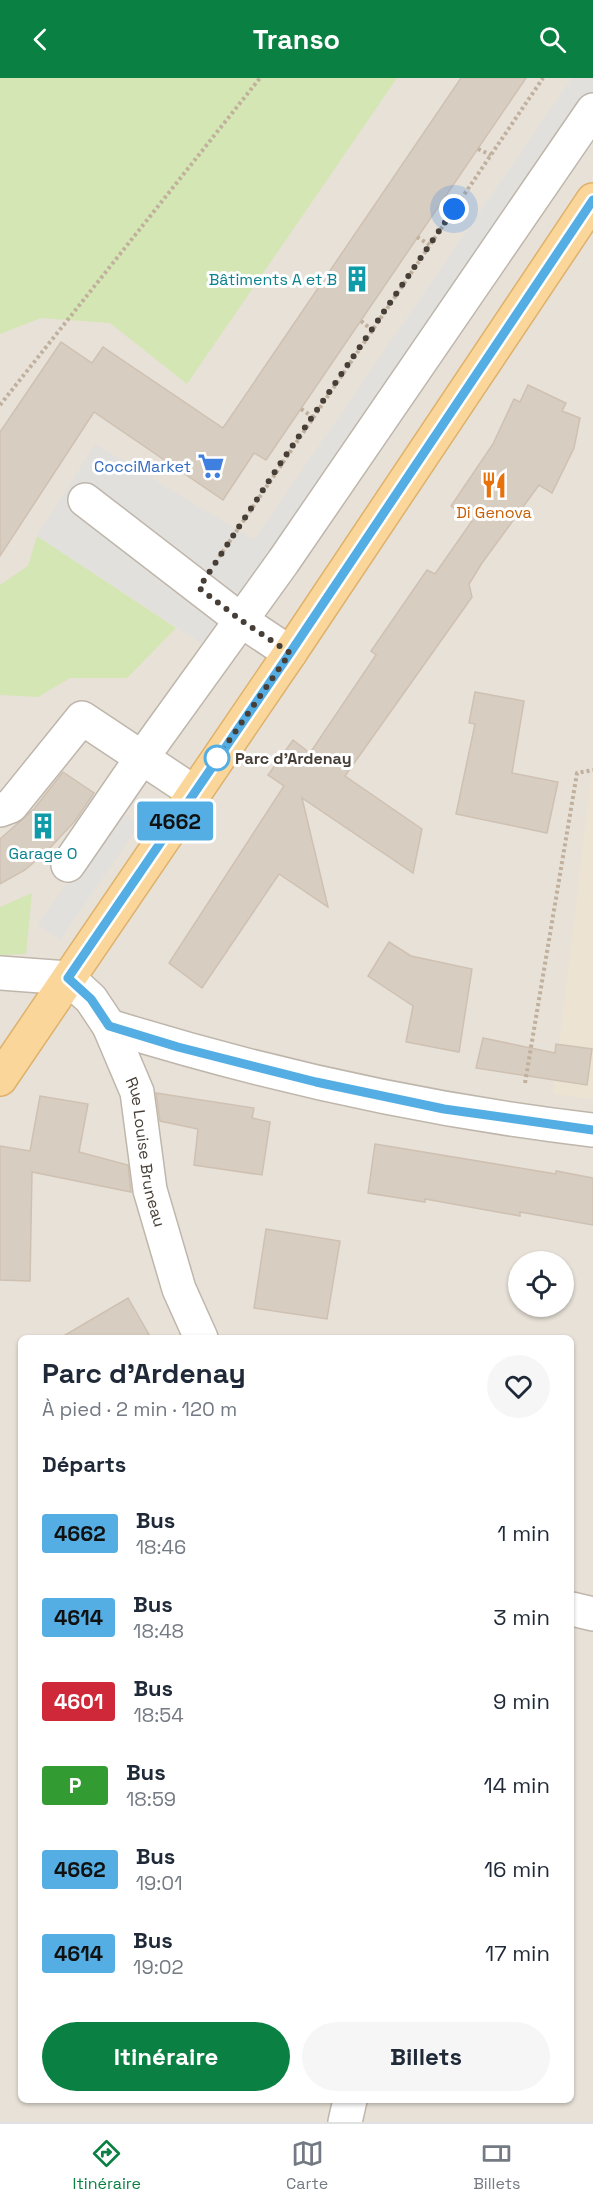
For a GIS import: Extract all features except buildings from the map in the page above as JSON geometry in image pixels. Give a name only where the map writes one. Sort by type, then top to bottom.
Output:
[{"type":"main road","points":[[0,1079],[290,653],[593,200]]},
{"type":"street","points":[[68,865],[141,759],[242,621],[593,110]]},
{"type":"street","points":[[85,500],[242,621],[290,653]]},
{"type":"street","points":[[0,810],[11,806],[82,718],[195,793]]},
{"type":"street","points":[[0,973],[68,978]]},
{"type":"street","name":"Rue Louise Bruneau","points":[[68,978],[91,999],[109,1026],[137,1092],[150,1190],[179,1289],[200,1335]]},
{"type":"street","points":[[109,1026],[178,1047],[316,1082],[444,1109],[593,1130]]},
{"type":"street","points":[[574,1609],[593,1614]]},
{"type":"street","points":[[345,2122],[349,2103]]},
{"type":"path","points":[[0,405],[260,78]]},
{"type":"path","points":[[199,588],[543,78]]},
{"type":"path","points":[[478,149],[491,155]]},
{"type":"path","points":[[417,237],[430,245]]},
{"type":"path","points":[[361,321],[372,330]]},
{"type":"path","points":[[301,409],[313,417]]},
{"type":"path","points":[[519,1119],[577,773],[593,770]]},
{"type":"shaded area","points":[[0,78],[593,78],[593,2122],[0,2122]]},
{"type":"shaded area","points":[[572,78],[593,78],[593,94],[276,556],[299,572],[210,649],[37,536],[95,444],[254,540]]},
{"type":"shaded area","points":[[593,763],[593,1099],[553,1094]]},
{"type":"shaded area","points":[[117,810],[139,825],[60,940],[38,925]]},
{"type":"green space","points":[[0,78],[397,78],[187,384],[110,323],[41,318],[0,334]]},
{"type":"green space","points":[[37,536],[176,628],[127,678],[70,678],[38,697],[0,695],[0,585],[28,566]]},
{"type":"green space","points":[[32,893],[26,954],[0,955],[0,907]]},
{"type":"bus line","name":"4662","points":[[593,200],[290,653],[68,978],[91,999],[109,1026],[178,1047],[316,1082],[444,1109],[593,1130]]},
{"type":"place","name":"Bâtiments A et B","points":[[357,279]]},
{"type":"place","name":"CocciMarket","points":[[211,466]]},
{"type":"place","name":"Di Genova","points":[[494,485]]},
{"type":"place","name":"Parc d'Ardenay","points":[[217,758]]},
{"type":"place","name":"Garage O","points":[[43,826]]},
{"type":"route","points":[[217,758],[290,653],[242,621],[199,588],[280,464],[454,209]]}]
